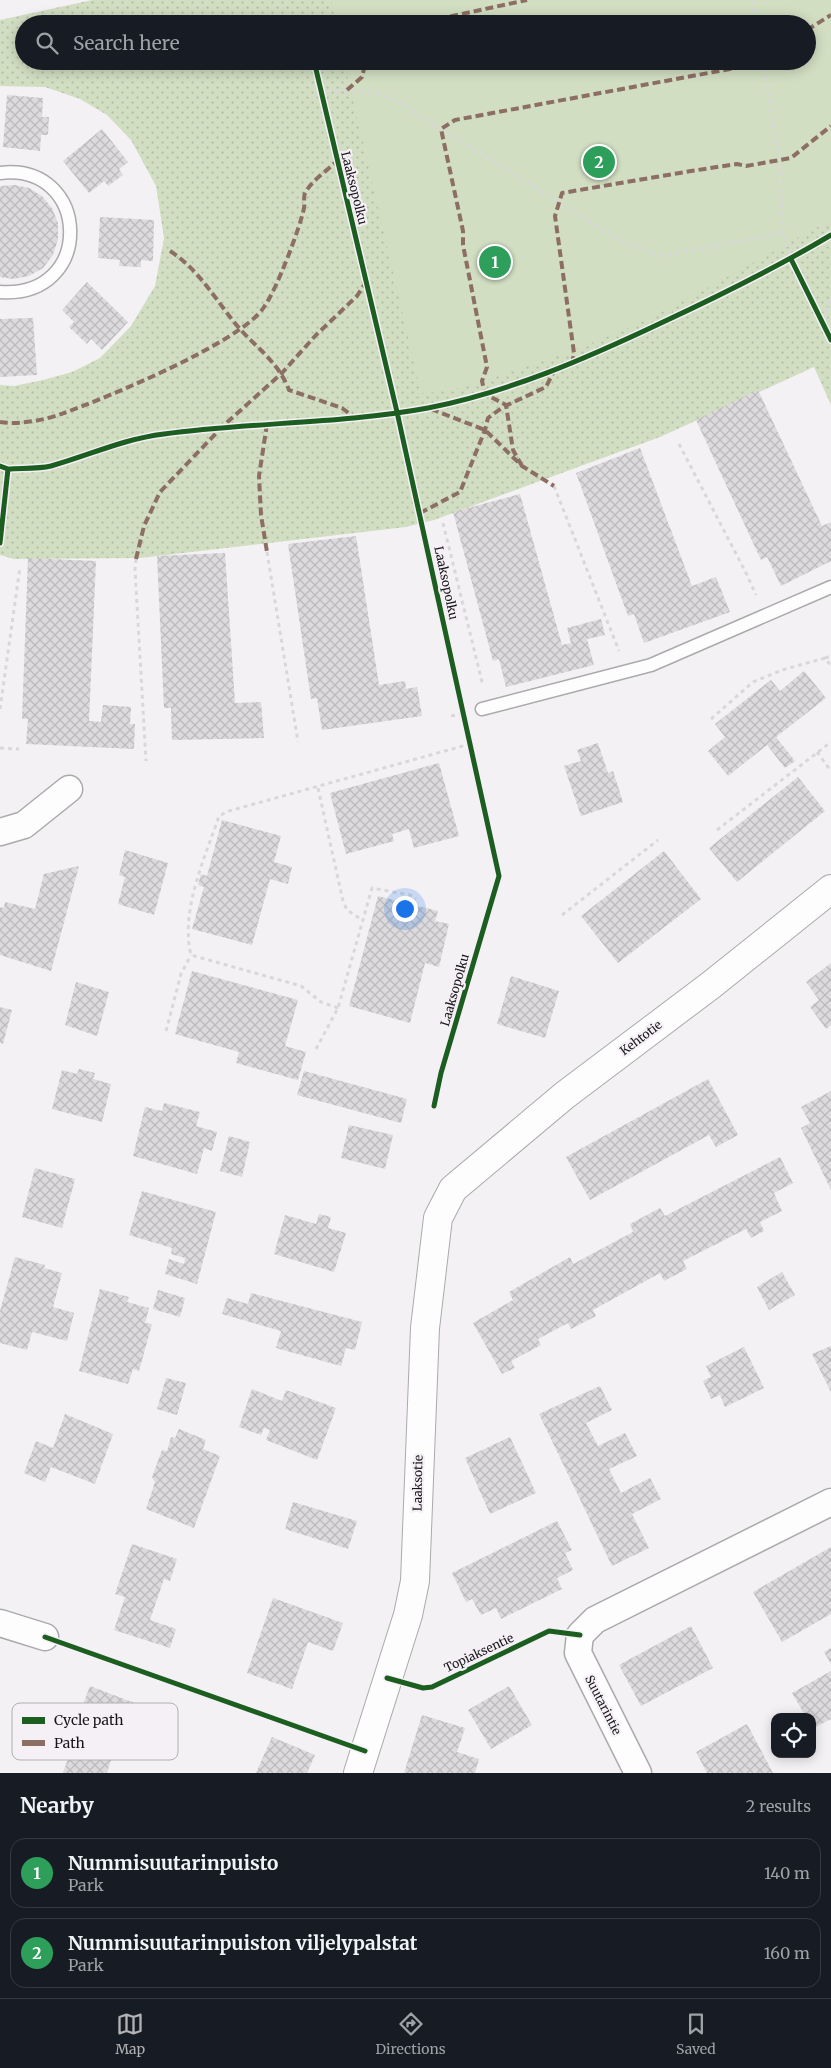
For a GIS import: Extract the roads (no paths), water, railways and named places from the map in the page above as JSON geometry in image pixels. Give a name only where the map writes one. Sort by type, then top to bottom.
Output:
[{"type":"street","points":[[0,832],[24,825],[69,789]]},
{"type":"street","name":"Kehtotie","points":[[453,1189],[565,1095],[711,985],[831,889]]},
{"type":"street","name":"Laaksotie","points":[[358,1773],[408,1615],[415,1581],[425,1328],[438,1218],[453,1189]]},
{"type":"street","name":"Suutarintie","points":[[638,1773],[578,1653],[580,1634],[595,1620],[831,1502]]},
{"type":"street","points":[[0,1623],[45,1637]]},
{"type":"lane","points":[[0,173],[12,172],[30,175],[48,184],[64,203],[69,218],[71,234],[68,250],[62,265],[48,280],[25,291],[0,292]]},
{"type":"lane","points":[[485,708],[651,665],[831,587]]},
{"type":"place","name":"Nummisuutarinpuiston viljelypalstat","points":[[599,162]]},
{"type":"place","name":"Nummisuutarinpuisto","points":[[495,262]]}]
